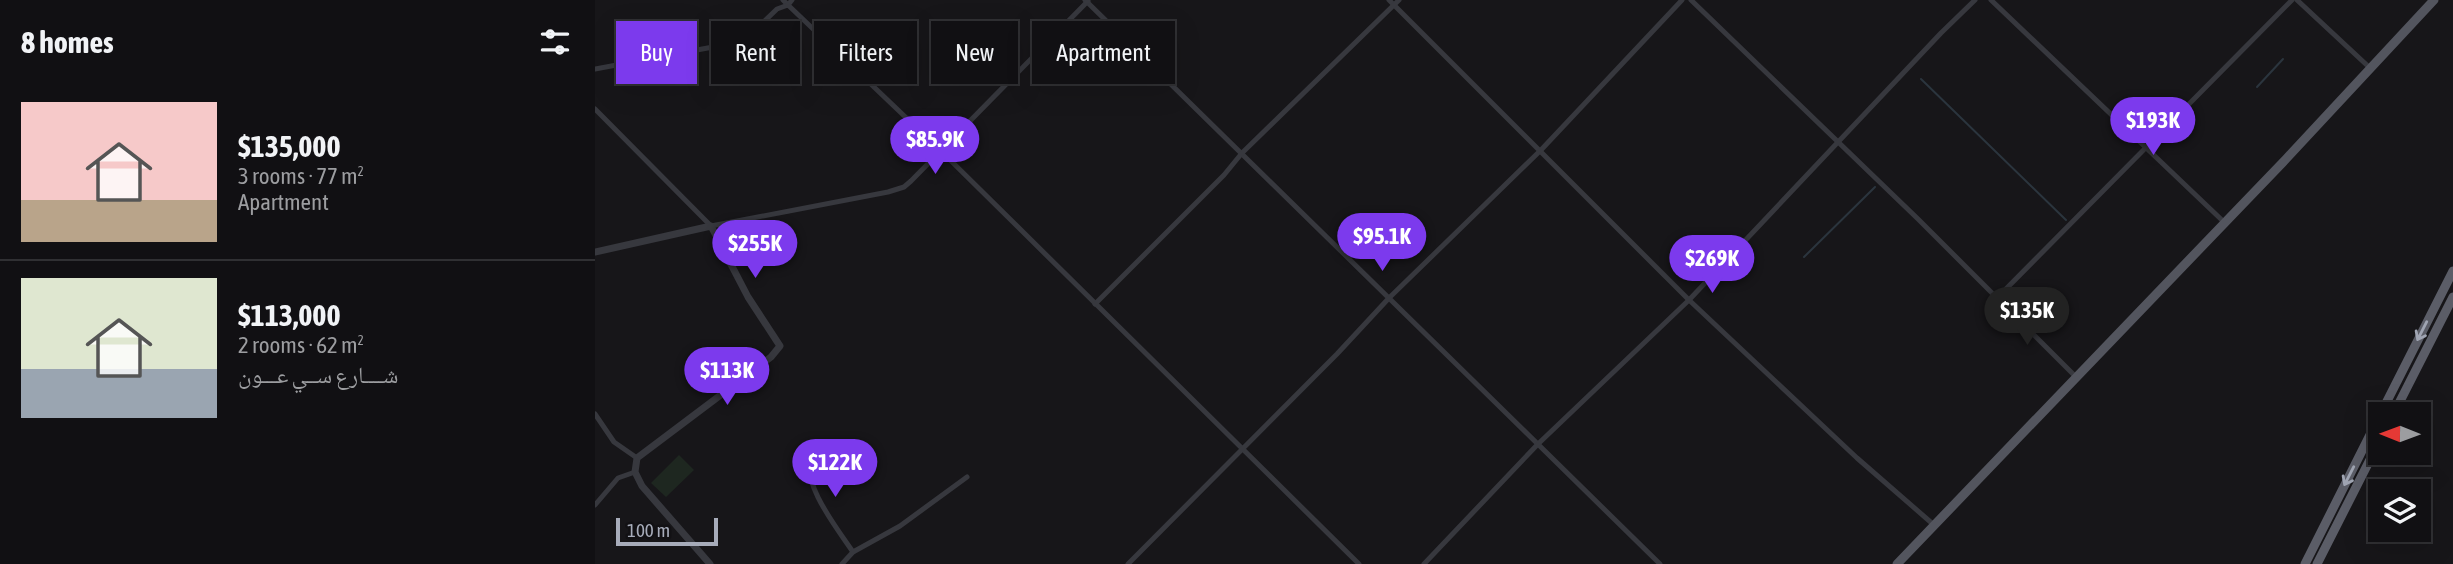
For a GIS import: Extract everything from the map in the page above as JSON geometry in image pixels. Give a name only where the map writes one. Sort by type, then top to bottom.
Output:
[{"type":"highway","points":[[2387,402],[2453,271]]},
{"type":"highway","points":[[2400,402],[2450,311],[2453,297]]},
{"type":"highway","points":[[2305,564],[2368,439]]},
{"type":"highway","points":[[2317,564],[2368,464]]},
{"type":"main road","points":[[1897,564],[2225,223],[2434,0]]},
{"type":"street","points":[[1389,0],[1689,300],[1857,458],[1934,526]]},
{"type":"street","points":[[1095,304],[1224,175],[1242,153],[1399,0]]},
{"type":"street","points":[[1128,564],[1388,298],[1541,150],[1682,0]]},
{"type":"street","points":[[1691,0],[2076,377]]},
{"type":"street","points":[[1424,564],[1538,444],[1689,300],[1975,0]]},
{"type":"street","points":[[1991,0],[2225,223]]},
{"type":"street","points":[[1997,298],[2144,147],[2295,0],[2370,68]]},
{"type":"street","points":[[595,252],[711,226],[897,190],[911,181],[1088,1],[1660,564]]},
{"type":"street","points":[[595,69],[713,47],[738,47],[777,9],[788,2],[1359,564]]},
{"type":"street","points":[[595,109],[711,226],[748,297],[780,346],[771,357],[636,458],[635,472],[642,486],[710,564]]},
{"type":"street","points":[[595,414],[614,442],[636,458]]},
{"type":"street","points":[[824,442],[813,452],[811,458],[809,469],[812,484],[853,552]]},
{"type":"street","points":[[595,505],[618,478],[635,472]]},
{"type":"street","points":[[842,564],[853,552],[900,526],[967,477]]},
{"type":"shaded area","points":[[679,455],[694,470],[666,497],[651,483]]},
{"type":"waterway","points":[[2257,87],[2283,59]]},
{"type":"waterway","points":[[1921,79],[2066,220]]},
{"type":"waterway","points":[[1804,257],[1875,187]]}]
